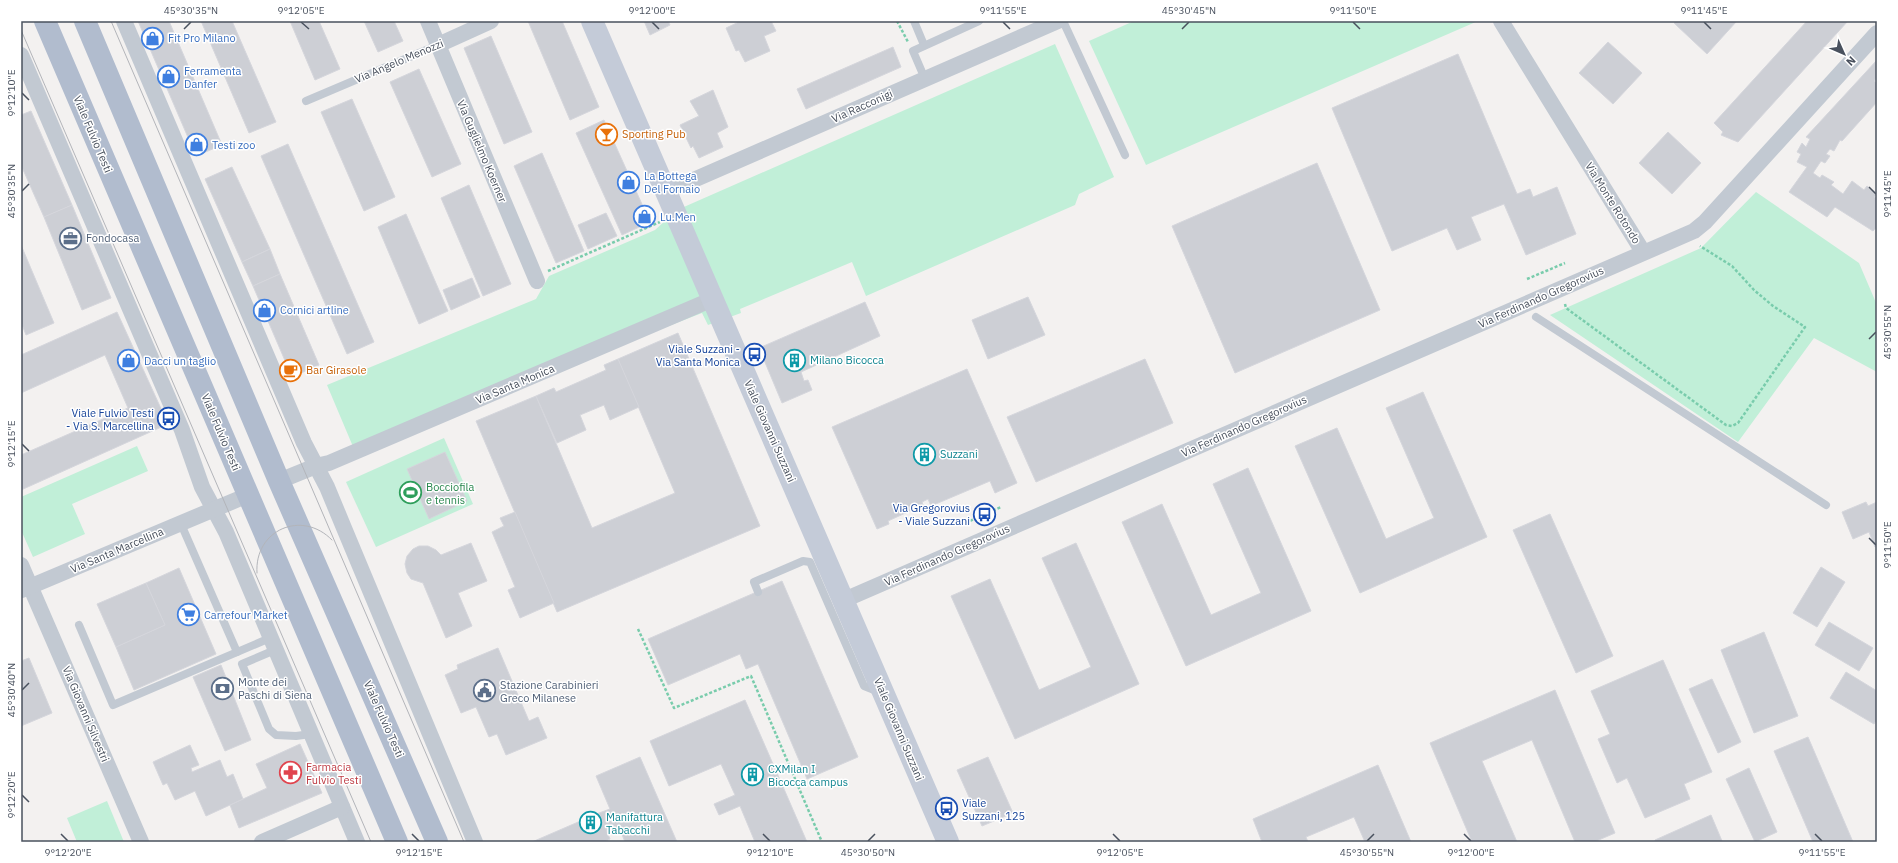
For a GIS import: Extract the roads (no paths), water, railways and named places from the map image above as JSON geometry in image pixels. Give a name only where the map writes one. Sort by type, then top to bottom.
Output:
[{"type":"main road","name":"Viale Fulvio Testi","points":[[45,21],[397,842]]},
{"type":"main road","name":"Viale Fulvio Testi","points":[[85,21],[279,481],[437,842]]},
{"type":"main road","points":[[248,495],[279,481]]},
{"type":"street","points":[[124,21],[304,443],[331,497],[394,644],[404,672],[475,842]]},
{"type":"street","name":"Via Guglielmo Koerner","points":[[428,21],[541,277]]},
{"type":"street","name":"Via Angelo Menozzi","points":[[438,45],[491,21]]},
{"type":"street","name":"Viale Giovanni Suzzani","points":[[592,21],[948,842]]},
{"type":"street","name":"Via Racconigi","points":[[666,192],[1058,21]]},
{"type":"street","name":"Via Monte Rotondo","points":[[1501,21],[1643,252],[1689,233],[1702,225],[1877,33]]},
{"type":"street","points":[[21,55],[182,430],[202,487],[226,532],[357,842]]},
{"type":"street","name":"Via Ferdinando Gregorovius","points":[[844,600],[1643,252]]},
{"type":"street","name":"Via Santa Monica","points":[[279,481],[316,466],[329,463],[713,299]]},
{"type":"street","name":"Via Santa Marcellina","points":[[26,588],[248,495]]},
{"type":"street","name":"Via Giovanni Silvestri","points":[[21,565],[26,588],[140,842]]},
{"type":"street","points":[[262,842],[342,807]]},
{"type":"lane","points":[[914,21],[924,45]]},
{"type":"lane","points":[[925,79],[912,51],[979,21]]},
{"type":"lane","points":[[1063,21],[1125,155]]},
{"type":"lane","name":"Via Angelo Menozzi","points":[[306,101],[438,45]]},
{"type":"lane","name":"Via Ferdinando Gregorovius","points":[[1536,317],[1826,505]]},
{"type":"lane","points":[[181,524],[237,652]]},
{"type":"lane","points":[[758,592],[754,582],[803,561],[810,562],[864,686],[884,694]]},
{"type":"lane","points":[[79,625],[113,705],[237,652],[273,644]]},
{"type":"lane","points":[[273,644],[242,664],[269,729],[276,735],[296,736],[311,734]]},
{"type":"tram line","points":[[111,21],[464,842]]},
{"type":"tram line","points":[[21,30],[371,842]]},
{"type":"tram line","points":[[257,573],[258,558],[263,545],[272,535],[282,529],[294,525],[307,526],[320,531],[332,540]]},
{"type":"place","name":"Fit Pro Milano","points":[[152,38]]},
{"type":"place","name":"Ferramenta Danfer","points":[[168,77]]},
{"type":"place","name":"Sporting Pub","points":[[607,134]]},
{"type":"place","name":"Testi zoo","points":[[197,145]]},
{"type":"place","name":"La Bottega Del Fornaio","points":[[629,182]]},
{"type":"place","name":"Lu.Men","points":[[645,217]]},
{"type":"place","name":"Fondocasa","points":[[71,238]]},
{"type":"place","name":"Cornici artline","points":[[265,310]]},
{"type":"place","name":"Viale Suzzani - Via Santa Monica","points":[[755,355]]},
{"type":"place","name":"Milano Bicocca","points":[[795,360]]},
{"type":"place","name":"Dacci un taglio","points":[[128,361]]},
{"type":"place","name":"Bar Girasole","points":[[290,370]]},
{"type":"place","name":"Viale Fulvio Testi - Via S. Marcellina","points":[[169,419]]},
{"type":"place","name":"Suzzani","points":[[924,454]]},
{"type":"place","name":"Bocciofila e tennis","points":[[410,493]]},
{"type":"place","name":"Via Gregorovius - Viale Suzzani","points":[[985,514]]},
{"type":"place","name":"Carrefour Market","points":[[188,615]]},
{"type":"place","name":"Monte dei Paschi di Siena","points":[[223,688]]},
{"type":"place","name":"Stazione Carabinieri Greco Milanese","points":[[484,691]]},
{"type":"place","name":"Farmacia Fulvio Testi","points":[[291,773]]},
{"type":"place","name":"CXMilan I Bicocca campus","points":[[752,775]]},
{"type":"place","name":"Viale Suzzani, 125","points":[[946,809]]},
{"type":"place","name":"Manifattura Tabacchi","points":[[590,823]]}]
